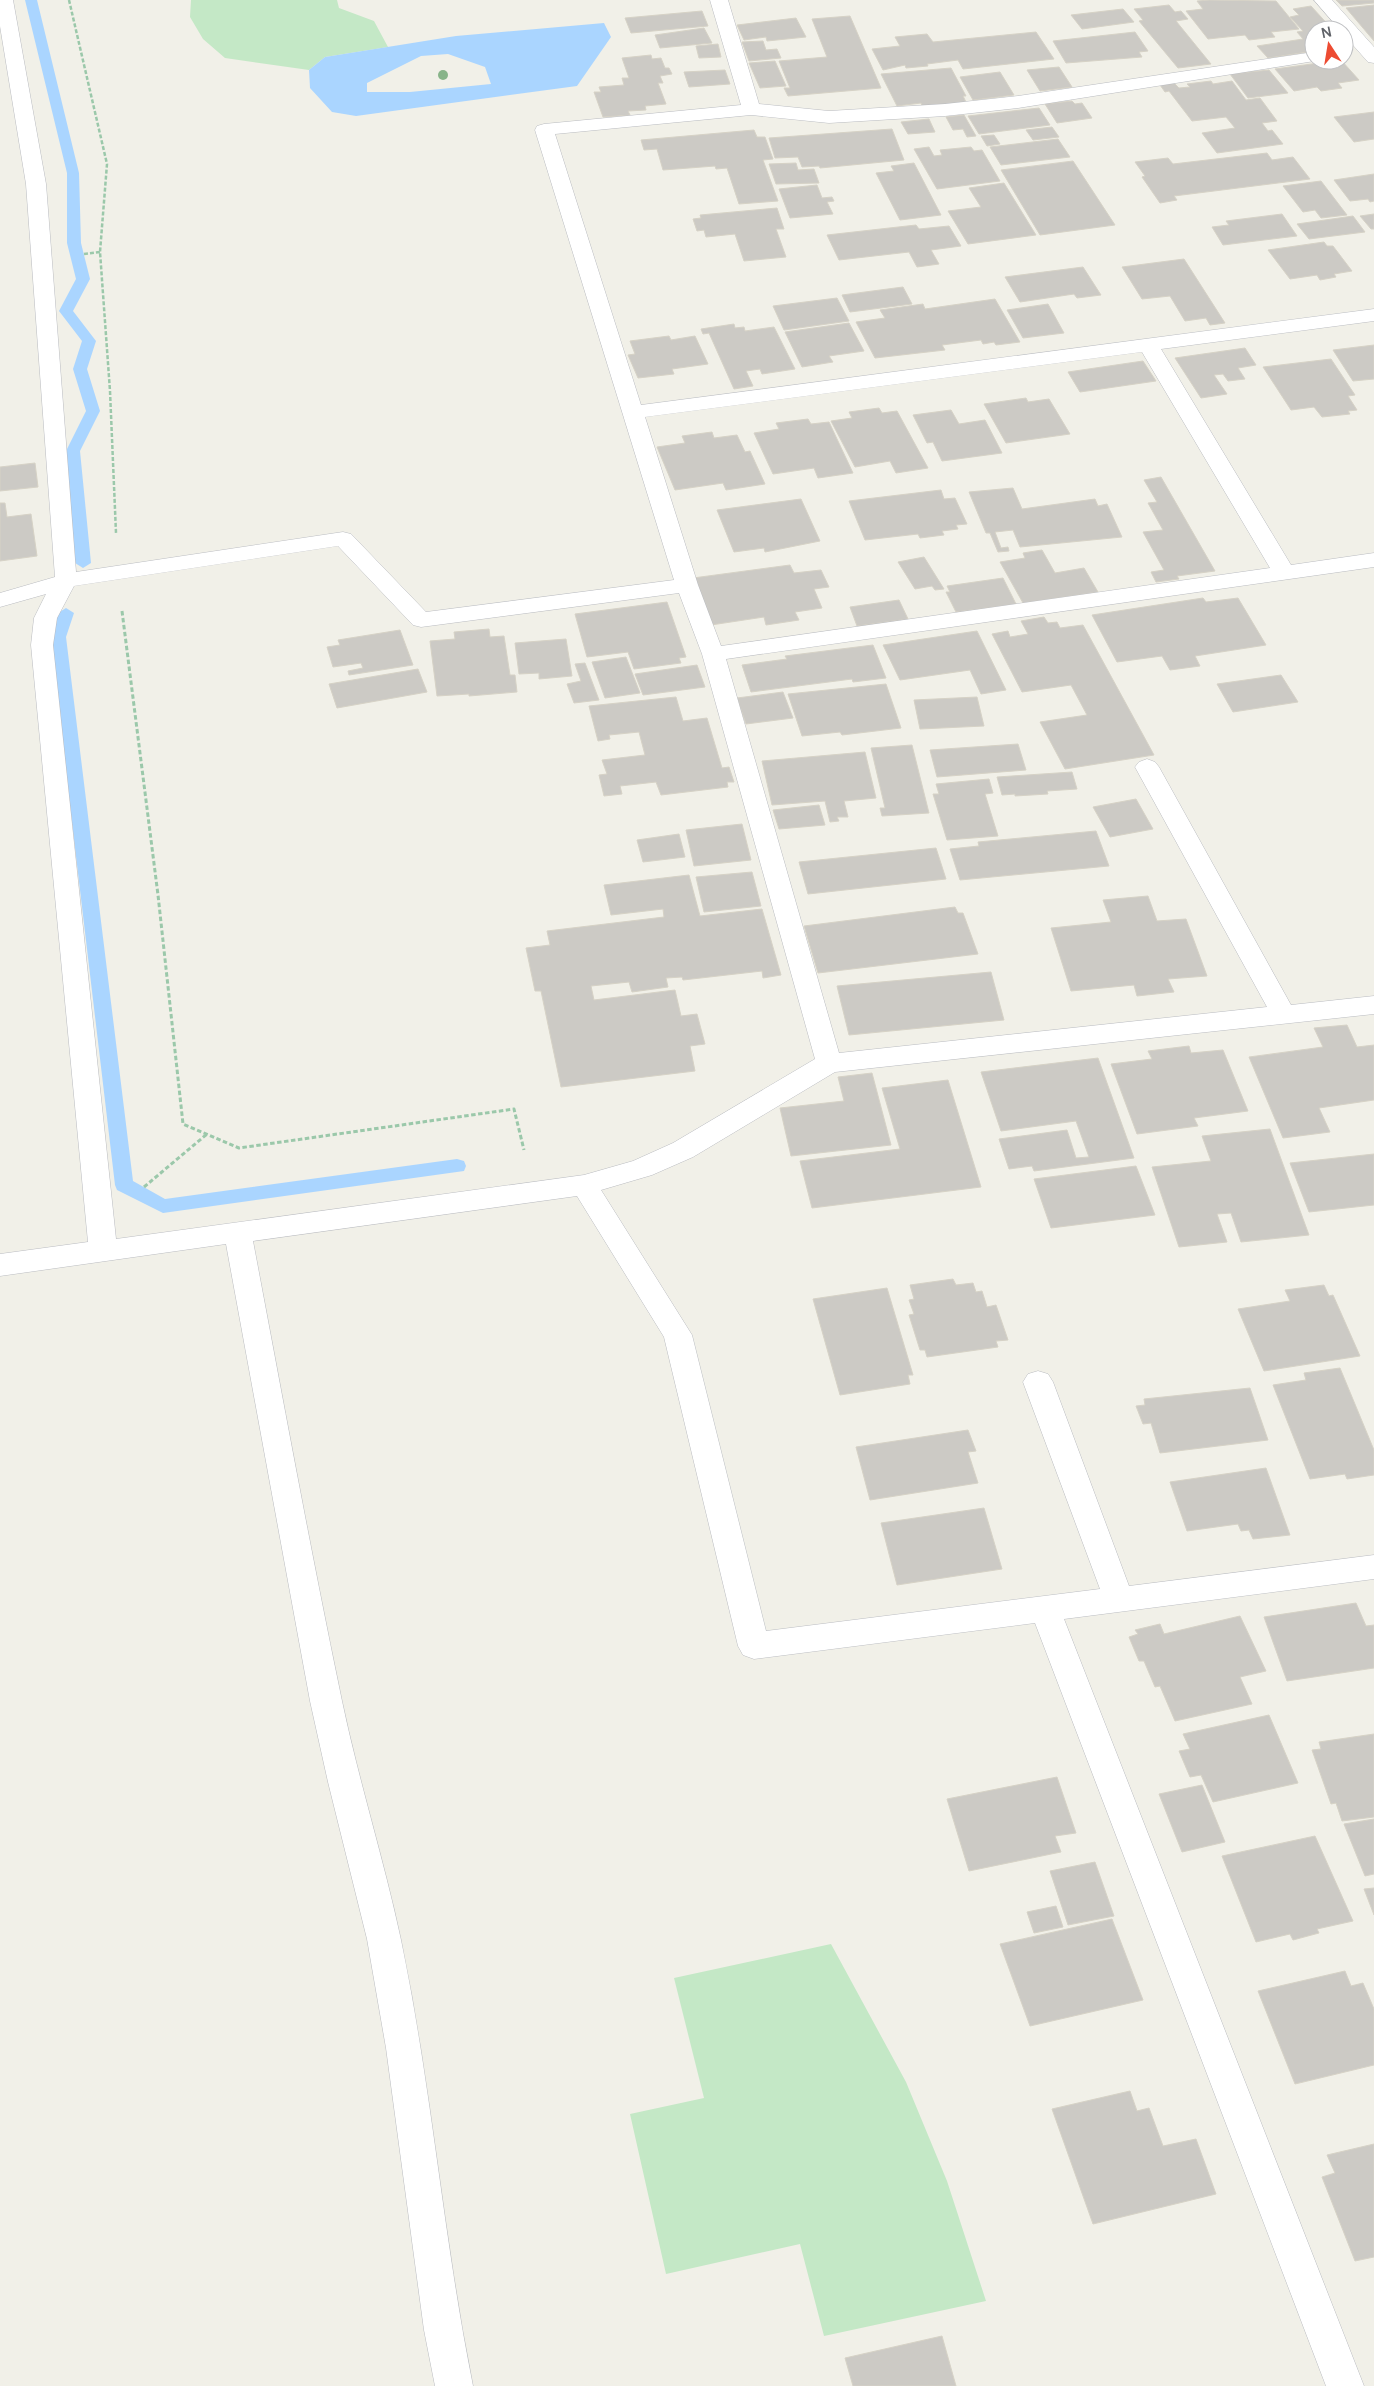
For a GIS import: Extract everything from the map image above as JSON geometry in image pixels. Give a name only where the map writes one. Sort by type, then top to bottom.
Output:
[{"type":"street","points":[[4,0],[36,184],[66,581],[50,604],[43,624],[42,645],[102,1238]]},
{"type":"street","points":[[718,0],[751,109]]},
{"type":"street","points":[[1323,0],[1372,54]]},
{"type":"street","points":[[1354,53],[1372,54]]},
{"type":"street","points":[[829,1063],[713,654],[687,585],[544,130],[751,109],[829,117],[945,110],[1018,102],[1304,59]]},
{"type":"street","points":[[634,412],[1374,315]]},
{"type":"street","points":[[1148,345],[1284,572]]},
{"type":"street","points":[[0,600],[66,581],[117,571],[343,539],[421,620],[687,585]]},
{"type":"street","points":[[713,654],[1374,560]]},
{"type":"street","points":[[1146,767],[1284,1014]]},
{"type":"street","points":[[0,1265],[102,1238],[237,1232],[584,1185],[642,1168],[683,1150],[829,1063],[1374,1005]]},
{"type":"street","points":[[584,1185],[678,1334],[754,1646],[1374,1567]]},
{"type":"street","points":[[237,1232],[326,1701],[384,1939],[403,2048],[443,2330],[454,2386]]},
{"type":"street","points":[[1038,1382],[1119,1600]]},
{"type":"street","points":[[1045,1609],[1345,2386]]},
{"type":"path","points":[[68,0],[107,164],[100,252],[110,391],[117,571],[158,896],[183,1124],[239,1148],[514,1109],[536,1192]]},
{"type":"path","points":[[102,1238],[207,1134]]},
{"type":"green space","points":[[191,0],[337,0],[339,8],[374,21],[388,47],[325,57],[309,70],[225,58],[203,39],[190,17]]},
{"type":"green space","points":[[831,1944],[906,2082],[947,2181],[986,2301],[824,2336],[800,2244],[666,2274],[630,2114],[704,2098],[674,1978]]},
{"type":"water","points":[[604,23],[611,37],[577,86],[356,116],[332,112],[310,88],[309,70],[325,57],[456,36]],"holes":[[[448,54],[485,67],[491,84],[410,92],[367,92],[367,83],[421,56]]]},
{"type":"building","points":[[1336,0],[1374,0],[1374,3],[1342,6]]},
{"type":"building","points":[[1197,1],[1276,1],[1299,29],[1271,32],[1275,37],[1249,40],[1245,35],[1208,39],[1186,11],[1203,9]]},
{"type":"building","points":[[1169,5],[1175,12],[1181,11],[1188,19],[1176,21],[1211,64],[1178,68],[1139,21],[1143,20],[1134,9]]},
{"type":"building","points":[[1374,5],[1374,41],[1346,8]]},
{"type":"building","points":[[1311,6],[1324,20],[1304,20],[1304,53],[1268,58],[1257,46],[1303,39],[1297,32],[1303,31],[1290,17],[1299,15],[1293,9]]},
{"type":"building","points":[[1123,9],[1134,22],[1082,29],[1071,15]]},
{"type":"building","points":[[702,11],[708,26],[631,33],[625,18]]},
{"type":"building","points":[[850,16],[881,88],[788,96],[784,88],[790,88],[779,61],[827,57],[812,19]]},
{"type":"building","points":[[796,18],[806,37],[767,41],[766,37],[744,40],[737,25]]},
{"type":"building","points":[[704,28],[712,43],[660,48],[655,35]]},
{"type":"building","points":[[1036,32],[1054,59],[963,69],[958,60],[927,64],[928,66],[906,68],[905,65],[883,70],[872,49],[900,46],[895,37],[927,34],[933,42]]},
{"type":"building","points":[[1135,32],[1148,51],[1139,52],[1142,57],[1066,63],[1053,41]]},
{"type":"building","points":[[763,41],[766,50],[777,49],[781,58],[749,61],[742,42]]},
{"type":"building","points":[[718,44],[721,57],[699,58],[696,46]]},
{"type":"building","points":[[651,55],[652,59],[661,58],[665,68],[669,68],[672,74],[660,76],[663,83],[658,83],[666,104],[645,106],[646,110],[628,111],[630,115],[603,117],[594,92],[601,92],[599,87],[624,85],[622,78],[629,78],[622,58]]},
{"type":"building","points":[[775,61],[786,86],[760,88],[749,63]]},
{"type":"building","points":[[1304,65],[1304,70],[1350,70],[1359,80],[1338,83],[1342,88],[1321,91],[1317,87],[1294,91],[1275,69]]},
{"type":"building","points":[[1059,67],[1072,87],[1040,91],[1027,70]]},
{"type":"building","points":[[951,68],[966,96],[963,96],[966,102],[923,108],[921,103],[897,106],[881,74]]},
{"type":"building","points":[[725,70],[730,84],[689,87],[684,72]]},
{"type":"building","points":[[1269,70],[1288,93],[1248,98],[1230,74]]},
{"type":"building","points":[[1000,72],[1014,95],[973,100],[960,77]]},
{"type":"building","points":[[1211,81],[1213,84],[1232,81],[1246,100],[1260,98],[1277,121],[1262,123],[1268,131],[1272,130],[1283,144],[1217,153],[1202,133],[1235,128],[1226,117],[1192,121],[1169,91],[1165,92],[1160,85],[1174,83],[1179,88],[1190,87],[1187,84]]},
{"type":"building","points":[[1072,101],[1075,104],[1082,103],[1092,118],[1057,123],[1045,104]]},
{"type":"building","points":[[1039,108],[1050,125],[979,134],[968,116]]},
{"type":"building","points":[[1374,112],[1374,139],[1354,142],[1334,117]]},
{"type":"building","points":[[964,115],[976,136],[967,137],[963,129],[953,130],[946,117]]},
{"type":"building","points":[[929,119],[935,132],[908,134],[901,122]]},
{"type":"building","points":[[1052,127],[1059,137],[1033,140],[1026,130]]},
{"type":"building","points":[[892,129],[904,160],[820,168],[819,166],[802,167],[798,157],[775,158],[769,138]]},
{"type":"building","points":[[754,130],[757,137],[765,137],[773,159],[763,160],[778,201],[739,204],[727,168],[716,169],[715,166],[663,170],[657,149],[644,150],[641,140]]},
{"type":"building","points":[[994,135],[1000,144],[987,146],[981,136]]},
{"type":"building","points":[[1058,139],[1070,157],[1001,165],[990,147]]},
{"type":"building","points":[[929,147],[934,156],[942,155],[940,150],[971,147],[974,151],[982,150],[1000,181],[937,189],[914,149]]},
{"type":"building","points":[[1267,153],[1272,160],[1293,157],[1310,179],[1174,196],[1177,200],[1160,203],[1142,177],[1145,176],[1135,162],[1168,158],[1173,164]]},
{"type":"building","points":[[1073,161],[1115,225],[1040,235],[1001,170]]},
{"type":"building","points":[[796,163],[798,170],[814,169],[819,183],[776,184],[769,164]]},
{"type":"building","points":[[914,163],[941,215],[900,220],[876,173],[894,171],[891,166]]},
{"type":"building","points":[[1374,174],[1374,201],[1370,202],[1368,199],[1350,201],[1334,180]]},
{"type":"building","points":[[1321,181],[1347,215],[1321,218],[1315,210],[1303,212],[1283,186]]},
{"type":"building","points":[[1004,183],[1036,235],[968,244],[948,211],[981,207],[969,188]]},
{"type":"building","points":[[817,185],[822,198],[832,197],[834,201],[827,202],[833,214],[790,218],[779,189]]},
{"type":"building","points":[[777,208],[784,229],[776,229],[786,257],[744,261],[735,234],[706,237],[704,230],[697,231],[693,219],[701,218],[700,215]]},
{"type":"building","points":[[1282,214],[1297,236],[1223,245],[1212,227],[1229,225],[1226,221]]},
{"type":"building","points":[[1374,214],[1374,229],[1371,229],[1360,216]]},
{"type":"building","points":[[1353,216],[1365,232],[1309,239],[1297,224]]},
{"type":"building","points":[[916,225],[919,229],[949,226],[961,246],[931,250],[939,264],[917,267],[909,252],[839,260],[827,235]]},
{"type":"building","points":[[1324,242],[1327,246],[1333,246],[1352,271],[1334,274],[1336,277],[1320,280],[1317,275],[1290,279],[1268,250]]},
{"type":"building","points":[[1184,259],[1225,323],[1210,325],[1206,318],[1185,321],[1170,296],[1142,299],[1122,267]]},
{"type":"building","points":[[1083,267],[1101,295],[1077,298],[1074,294],[1020,302],[1005,277]]},
{"type":"building","points":[[903,287],[912,304],[850,312],[842,295]]},
{"type":"building","points":[[837,298],[849,321],[784,330],[773,306]]},
{"type":"building","points":[[995,299],[1020,342],[996,345],[994,342],[983,344],[981,340],[942,345],[945,350],[875,358],[856,322],[885,318],[880,310],[923,304],[925,309]]},
{"type":"building","points":[[1048,304],[1064,333],[1023,338],[1007,310]]},
{"type":"building","points":[[849,323],[864,351],[829,356],[833,362],[802,367],[785,332]]},
{"type":"building","points":[[734,324],[735,328],[744,327],[745,331],[774,327],[795,369],[762,374],[760,369],[746,371],[753,386],[734,389],[709,333],[703,334],[701,329]]},
{"type":"building","points":[[669,336],[671,340],[695,336],[708,364],[672,369],[674,374],[638,378],[628,355],[635,354],[630,341]]},
{"type":"building","points":[[1374,345],[1374,379],[1353,381],[1333,350]]},
{"type":"building","points":[[1245,348],[1256,365],[1238,368],[1245,379],[1228,381],[1223,374],[1214,375],[1227,394],[1201,398],[1175,358]]},
{"type":"building","points":[[1331,359],[1355,395],[1348,396],[1357,410],[1348,411],[1350,414],[1322,417],[1314,407],[1291,410],[1263,367]]},
{"type":"building","points":[[1143,361],[1156,381],[1080,392],[1068,372]]},
{"type":"building","points":[[1026,398],[1028,402],[1049,399],[1070,434],[1006,443],[984,404]]},
{"type":"building","points":[[879,408],[882,413],[897,411],[928,468],[896,473],[890,461],[855,467],[831,421],[852,418],[849,412]]},
{"type":"building","points":[[951,410],[959,424],[985,420],[1002,453],[942,461],[933,442],[927,443],[913,415]]},
{"type":"building","points":[[808,419],[811,424],[829,422],[853,473],[818,478],[814,468],[773,474],[754,433],[779,429],[776,423]]},
{"type":"building","points":[[712,432],[714,438],[737,435],[745,452],[750,451],[765,484],[726,490],[723,483],[675,490],[657,447],[685,443],[682,436]]},
{"type":"building","points":[[35,463],[38,487],[0,491],[0,467]]},
{"type":"building","points":[[1161,477],[1215,571],[1177,576],[1179,579],[1156,582],[1151,572],[1164,570],[1143,532],[1163,530],[1148,503],[1157,502],[1144,480]]},
{"type":"building","points":[[1013,488],[1022,509],[1095,499],[1098,506],[1107,504],[1122,537],[1020,547],[1013,530],[995,532],[1001,548],[1008,547],[1009,551],[998,552],[990,533],[986,533],[969,492]]},
{"type":"building","points":[[941,490],[944,499],[955,498],[967,524],[956,525],[958,529],[942,531],[944,535],[920,538],[918,534],[865,540],[849,501]]},
{"type":"building","points":[[801,499],[820,541],[765,552],[764,548],[734,552],[717,510]]},
{"type":"building","points":[[0,503],[5,503],[7,517],[31,514],[37,556],[0,561]]},
{"type":"building","points":[[1042,550],[1055,573],[1084,568],[1098,592],[1023,603],[1000,562],[1025,558],[1023,553]]},
{"type":"building","points":[[924,557],[944,589],[935,590],[932,586],[915,589],[898,562]]},
{"type":"building","points":[[790,565],[794,573],[821,570],[829,587],[814,589],[822,608],[795,612],[799,620],[766,625],[764,617],[711,625],[693,578]]},
{"type":"building","points":[[1003,578],[1016,604],[956,612],[946,592],[950,592],[947,586]]},
{"type":"building","points":[[1203,598],[1206,602],[1238,598],[1266,645],[1195,656],[1200,666],[1170,670],[1162,656],[1117,662],[1092,615]]},
{"type":"building","points":[[899,600],[908,619],[857,626],[850,607]]},
{"type":"building","points":[[667,602],[686,657],[679,658],[681,663],[634,669],[628,652],[587,657],[575,614]]},
{"type":"building","points":[[1044,617],[1048,623],[1057,622],[1060,628],[1083,625],[1154,755],[1065,769],[1040,722],[1087,715],[1071,685],[1022,692],[992,634],[1008,631],[1010,637],[1028,634],[1021,621]]},
{"type":"building","points":[[489,629],[490,637],[504,636],[510,675],[515,675],[517,692],[469,696],[469,694],[437,696],[430,641],[455,639],[454,632]]},
{"type":"building","points":[[400,630],[413,665],[349,675],[348,671],[363,668],[361,663],[333,667],[327,647],[340,645],[338,640]]},
{"type":"building","points":[[977,631],[1006,690],[981,694],[970,670],[900,680],[883,645]]},
{"type":"building","points":[[566,639],[572,676],[539,679],[539,673],[519,674],[515,643]]},
{"type":"building","points":[[873,645],[886,678],[853,682],[852,679],[751,692],[742,665],[787,659],[785,656]]},
{"type":"building","points":[[626,657],[640,693],[605,698],[592,662]]},
{"type":"building","points":[[585,663],[599,700],[574,703],[567,684],[581,681],[575,664]]},
{"type":"building","points":[[697,665],[705,687],[643,695],[635,674]]},
{"type":"building","points":[[418,669],[427,692],[337,708],[329,684]]},
{"type":"building","points":[[1281,675],[1298,702],[1233,712],[1217,684]]},
{"type":"building","points":[[886,684],[901,728],[842,735],[840,732],[802,736],[788,694]]},
{"type":"building","points":[[783,692],[793,718],[746,724],[737,698]]},
{"type":"building","points":[[676,697],[683,721],[707,718],[722,768],[729,767],[734,782],[727,782],[728,787],[661,795],[656,782],[620,786],[622,794],[604,796],[599,775],[607,774],[602,760],[645,755],[639,732],[609,735],[610,739],[598,741],[589,706]]},
{"type":"building","points":[[977,697],[984,726],[920,729],[914,700]]},
{"type":"building","points":[[1018,744],[1026,770],[937,777],[930,750]]},
{"type":"building","points":[[912,745],[929,813],[882,816],[880,808],[885,808],[871,748]]},
{"type":"building","points":[[865,752],[876,798],[844,801],[848,817],[837,817],[839,821],[830,822],[825,801],[772,805],[762,761]]},
{"type":"building","points":[[1072,772],[1077,789],[1047,791],[1048,794],[1002,795],[997,777]]},
{"type":"building","points":[[989,779],[993,793],[985,794],[998,836],[947,840],[933,794],[939,794],[936,784]]},
{"type":"building","points":[[1136,799],[1153,829],[1110,837],[1093,807]]},
{"type":"building","points":[[819,805],[825,825],[779,829],[773,810]]},
{"type":"building","points":[[742,824],[751,860],[694,866],[686,830]]},
{"type":"building","points":[[1096,831],[1109,866],[960,880],[950,849],[979,846],[978,842]]},
{"type":"building","points":[[679,834],[685,857],[643,862],[637,840]]},
{"type":"building","points":[[936,848],[946,879],[808,894],[799,862]]},
{"type":"building","points":[[752,872],[761,906],[704,912],[696,877]]},
{"type":"building","points":[[689,875],[700,916],[762,909],[781,975],[763,978],[762,971],[683,980],[682,977],[666,978],[668,987],[632,992],[629,982],[591,986],[594,1000],[675,990],[681,1016],[697,1014],[705,1044],[690,1046],[695,1071],[561,1087],[541,991],[535,991],[526,948],[550,945],[547,931],[664,917],[663,909],[611,915],[604,885]]},
{"type":"building","points":[[1148,896],[1157,921],[1186,919],[1207,976],[1168,979],[1174,992],[1137,996],[1134,985],[1071,991],[1051,928],[1111,922],[1103,900]]},
{"type":"building","points":[[955,907],[958,913],[963,913],[978,954],[818,973],[804,926]]},
{"type":"building","points":[[991,972],[1004,1020],[849,1035],[837,986]]},
{"type":"building","points":[[1347,1025],[1357,1047],[1374,1045],[1374,1100],[1319,1108],[1330,1132],[1283,1138],[1249,1057],[1323,1047],[1314,1028]]},
{"type":"building","points":[[1189,1046],[1191,1053],[1223,1050],[1248,1111],[1194,1118],[1198,1126],[1137,1134],[1111,1064],[1152,1059],[1148,1051]]},
{"type":"building","points":[[1098,1058],[1134,1158],[1034,1171],[1032,1166],[1009,1169],[999,1139],[1067,1130],[1076,1158],[1089,1157],[1076,1121],[1001,1131],[981,1072]]},
{"type":"building","points":[[872,1073],[891,1145],[791,1156],[780,1108],[844,1101],[838,1077]]},
{"type":"building","points":[[948,1080],[981,1187],[812,1208],[800,1161],[900,1149],[882,1088]]},
{"type":"building","points":[[1270,1129],[1309,1235],[1241,1242],[1231,1213],[1217,1214],[1227,1242],[1179,1247],[1152,1167],[1211,1161],[1202,1136]]},
{"type":"building","points":[[1374,1154],[1374,1205],[1309,1212],[1290,1163]]},
{"type":"building","points":[[1136,1166],[1155,1215],[1051,1228],[1034,1179]]},
{"type":"building","points":[[953,1279],[956,1285],[973,1283],[976,1292],[982,1291],[987,1307],[996,1305],[1008,1340],[996,1341],[998,1347],[927,1357],[925,1350],[920,1350],[909,1315],[914,1314],[909,1300],[914,1299],[910,1285]]},
{"type":"building","points":[[1324,1285],[1329,1296],[1333,1295],[1360,1356],[1264,1371],[1238,1309],[1290,1301],[1285,1290]]},
{"type":"building","points":[[887,1288],[913,1375],[908,1375],[910,1384],[840,1395],[813,1299]]},
{"type":"building","points":[[1340,1368],[1374,1450],[1374,1475],[1347,1479],[1345,1474],[1310,1479],[1273,1385],[1306,1380],[1304,1373]]},
{"type":"building","points":[[1250,1388],[1268,1440],[1160,1453],[1151,1423],[1143,1424],[1136,1406],[1145,1405],[1144,1399]]},
{"type":"building","points":[[968,1430],[976,1451],[968,1452],[978,1483],[870,1500],[856,1447]]},
{"type":"building","points":[[1266,1468],[1290,1535],[1253,1539],[1249,1530],[1241,1531],[1238,1524],[1187,1531],[1170,1482]]},
{"type":"building","points":[[984,1508],[1002,1569],[897,1585],[881,1523]]},
{"type":"building","points":[[1356,1603],[1366,1626],[1374,1625],[1374,1668],[1287,1681],[1264,1617]]},
{"type":"building","points":[[1240,1616],[1266,1671],[1240,1677],[1252,1704],[1175,1721],[1160,1686],[1155,1687],[1144,1661],[1139,1661],[1129,1637],[1138,1634],[1135,1630],[1160,1624],[1164,1634]]},
{"type":"building","points":[[1269,1715],[1298,1783],[1213,1802],[1201,1775],[1190,1777],[1179,1751],[1190,1749],[1183,1734]]},
{"type":"building","points":[[1374,1734],[1374,1817],[1342,1821],[1336,1803],[1331,1804],[1312,1750],[1321,1749],[1319,1742]]},
{"type":"building","points":[[1057,1777],[1076,1833],[1055,1836],[1061,1852],[969,1871],[947,1799]]},
{"type":"building","points":[[1202,1785],[1225,1842],[1182,1852],[1159,1794]]},
{"type":"building","points":[[1374,1819],[1374,1874],[1365,1876],[1344,1824]]},
{"type":"building","points":[[1315,1836],[1353,1921],[1317,1929],[1319,1933],[1293,1940],[1290,1934],[1256,1942],[1222,1856]]},
{"type":"building","points":[[1095,1862],[1114,1916],[1068,1925],[1050,1871]]},
{"type":"building","points":[[1374,1888],[1374,1915],[1364,1889]]},
{"type":"building","points":[[1056,1906],[1063,1927],[1034,1933],[1027,1912]]},
{"type":"building","points":[[1112,1919],[1143,2000],[1030,2026],[1000,1944]]},
{"type":"building","points":[[1345,1971],[1351,1986],[1363,1983],[1374,2009],[1374,2065],[1295,2084],[1258,1991]]},
{"type":"building","points":[[1130,2091],[1137,2111],[1149,2108],[1163,2146],[1196,2139],[1216,2194],[1093,2224],[1052,2109]]},
{"type":"building","points":[[1374,2144],[1374,2257],[1355,2261],[1322,2177],[1335,2173],[1327,2155]]},
{"type":"building","points":[[942,2336],[956,2386],[853,2386],[845,2358]]},
{"type":"waterway","points":[[31,0],[73,173],[74,243],[83,279],[66,311],[89,341],[80,369],[93,411],[73,451],[83,563]]},
{"type":"waterway","points":[[66,613],[58,637],[124,1185],[163,1206],[457,1166]]}]
